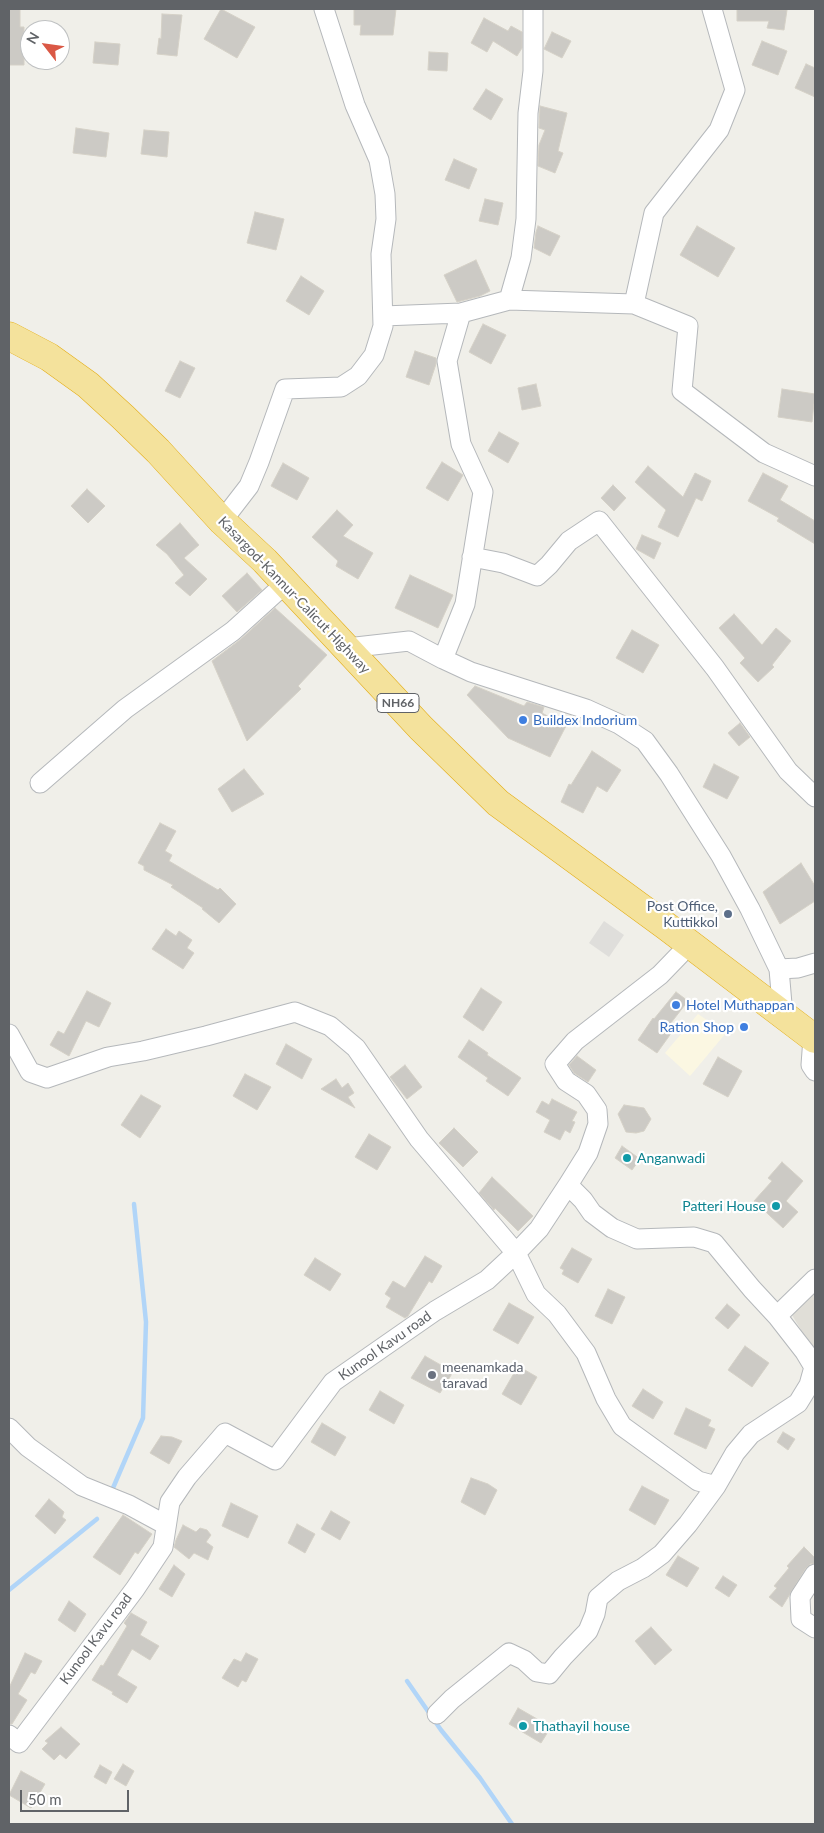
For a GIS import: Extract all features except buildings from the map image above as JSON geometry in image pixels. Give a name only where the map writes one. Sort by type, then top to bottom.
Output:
[{"type":"highway","name":"Kasargod-Kannur-Calicut Highway","points":[[9,336],[49,357],[88,385],[158,451],[222,521],[286,583],[421,728],[498,803],[666,926],[814,1038]]},
{"type":"street","points":[[222,521],[249,486],[260,462],[285,389],[341,387],[358,376],[374,355],[383,326],[381,254],[386,219],[385,194],[379,160],[355,105],[324,9]]},
{"type":"street","points":[[509,300],[521,258],[526,219],[528,113],[533,71],[533,9]]},
{"type":"street","points":[[634,304],[654,214],[719,130],[734,90],[712,9]]},
{"type":"street","points":[[383,316],[461,313],[509,300],[634,304],[688,326],[682,392],[764,453],[815,476]]},
{"type":"street","points":[[443,659],[465,604],[483,492],[461,444],[448,361],[461,313]]},
{"type":"street","points":[[472,557],[503,562],[537,576],[549,566],[569,541],[599,521],[716,668],[788,771],[815,797]]},
{"type":"street","points":[[40,783],[125,709],[233,631],[286,583]]},
{"type":"street","points":[[347,648],[409,641],[471,672],[586,709],[619,724],[645,741],[721,856],[750,910],[779,970],[783,1016]]},
{"type":"street","name":"Kunool Kavu road","points":[[9,1734],[19,1743],[135,1589],[163,1547],[170,1502],[187,1478],[225,1433],[275,1460],[333,1382],[435,1311],[487,1280],[538,1229],[588,1153],[598,1124],[597,1110],[586,1094],[566,1081],[555,1064],[574,1041],[660,975],[689,945]]},
{"type":"street","points":[[779,970],[798,968],[815,963]]},
{"type":"street","points":[[9,1034],[30,1072],[47,1078],[108,1057],[206,1036],[295,1012],[330,1026],[356,1048],[419,1138],[516,1253],[536,1294],[557,1314],[586,1353],[606,1399],[622,1426],[698,1481],[716,1486]]},
{"type":"street","points":[[814,1038],[811,1066],[815,1070]]},
{"type":"street","points":[[437,1714],[452,1698],[509,1653],[524,1660],[538,1672],[550,1674],[563,1657],[588,1631],[595,1614],[598,1598],[618,1581],[643,1568],[662,1554],[688,1524],[716,1486],[734,1453],[751,1434],[798,1403],[809,1385],[814,1367],[805,1352],[777,1316],[714,1243],[694,1237],[637,1240],[612,1228],[592,1213],[583,1200],[568,1185]]},
{"type":"street","points":[[777,1316],[815,1279]]},
{"type":"street","points":[[9,1428],[28,1447],[82,1486],[128,1505],[166,1525]]},
{"type":"street","points":[[815,1574],[800,1597],[801,1619],[815,1628]]},
{"type":"shaded area","points":[[604,921],[624,935],[609,957],[589,943]]},
{"type":"shaded area","points":[[698,1014],[726,1033],[690,1076],[665,1053]]},
{"type":"shaded area","points":[[815,1290],[815,1353],[792,1315]]},
{"type":"waterway","points":[[113,1488],[143,1418],[146,1322],[134,1204]]},
{"type":"waterway","points":[[9,1590],[97,1519]]},
{"type":"waterway","points":[[407,1681],[441,1730],[480,1778],[512,1824]]},
{"type":"place","name":"Buildex Indorium","points":[[523,720]]},
{"type":"place","name":"Post Office, Kuttikkol","points":[[728,914]]},
{"type":"place","name":"Hotel Muthappan","points":[[676,1005]]},
{"type":"place","name":"Ration Shop","points":[[744,1027]]},
{"type":"place","name":"Anganwadi","points":[[627,1158]]},
{"type":"place","name":"Patteri House","points":[[776,1206]]},
{"type":"place","name":"meenamkada taravad","points":[[432,1375]]},
{"type":"place","name":"Thathayil house","points":[[523,1726]]}]
